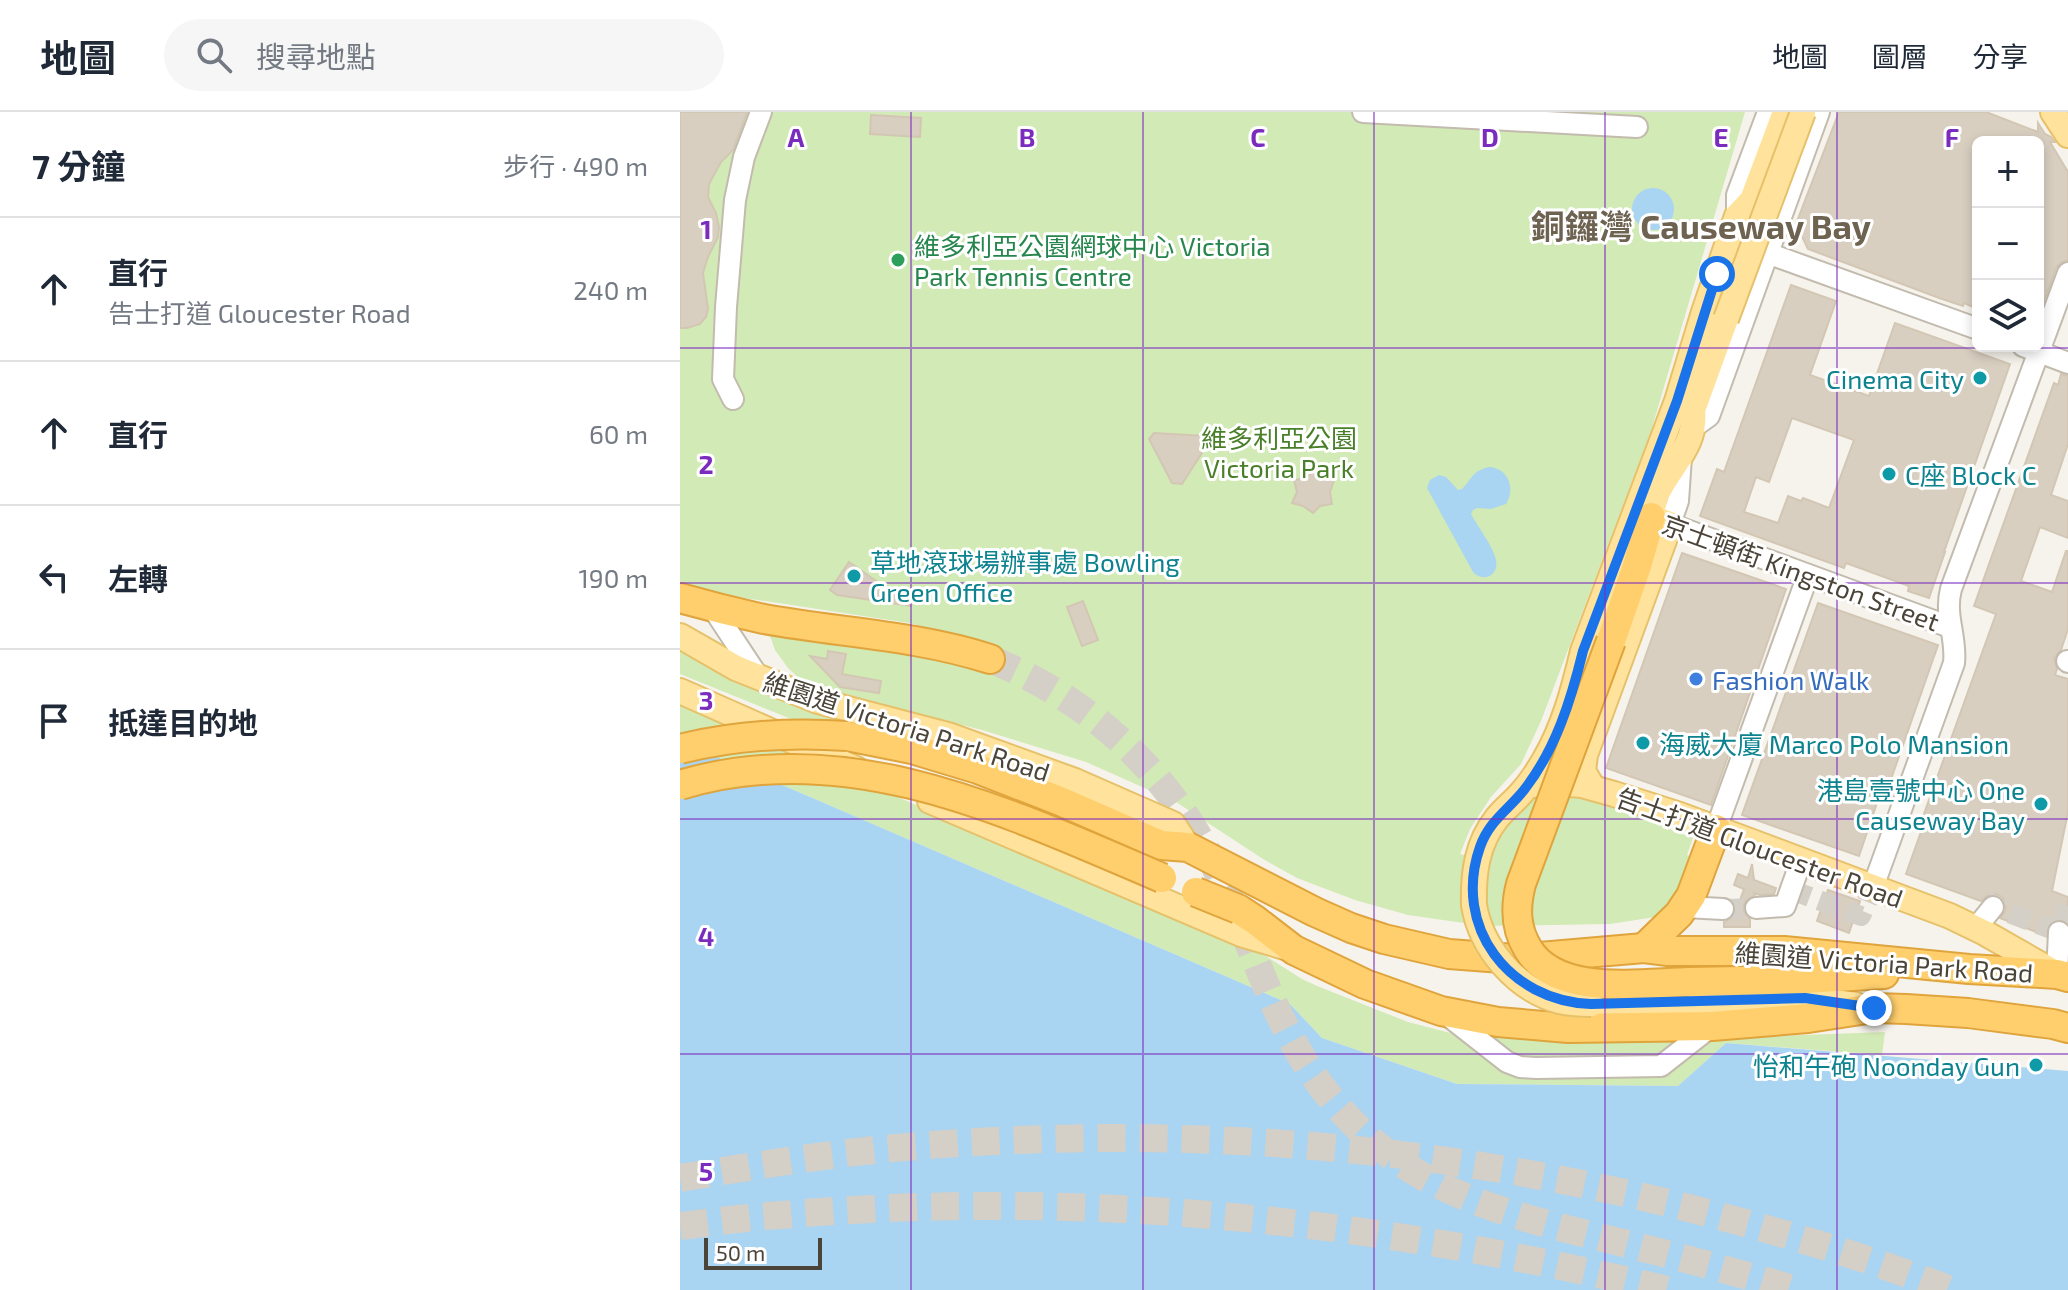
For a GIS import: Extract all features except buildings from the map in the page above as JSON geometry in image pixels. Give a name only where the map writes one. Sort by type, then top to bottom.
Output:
[{"type":"highway","points":[[1661,521],[1633,578],[1526,868],[1518,895],[1517,917],[1521,935],[1531,955],[1549,971],[1566,979],[1604,983],[1790,980],[1969,969]]},
{"type":"highway","points":[[680,598],[764,619],[911,639],[990,659]]},
{"type":"highway","points":[[680,749],[711,741],[775,733],[835,735],[882,742],[978,769],[1174,846]]},
{"type":"highway","points":[[680,785],[728,774],[780,769],[838,770],[895,780],[955,796],[1007,814],[1238,909],[1294,950]]},
{"type":"highway","points":[[1644,948],[1685,907],[1716,829]]},
{"type":"highway","name":"維園道 Victoria Park Road","points":[[1174,846],[1333,921],[1384,939],[1449,954],[1515,959],[1644,948],[1668,951],[1784,951],[2062,975]]},
{"type":"highway","name":"維園道 Victoria Park Road","points":[[1294,950],[1365,984],[1441,1011],[1498,1022],[1568,1028],[1712,1026],[1808,1018],[1874,1008]]},
{"type":"highway","points":[[1874,1008],[1968,1013],[2068,1028]]},
{"type":"main road","points":[[1785,112],[1741,214],[1704,312],[1677,401],[1583,651],[1556,738],[1523,792],[1499,815],[1480,847],[1475,869],[1474,905],[1484,939],[1505,967],[1543,995],[1559,1001],[1591,1004],[1805,998],[1874,1008]]},
{"type":"main road","name":"告士打道 Gloucester Road","points":[[1803,112],[1726,319],[1681,457],[1658,492],[1661,521],[1585,755],[1583,771],[1593,788],[1680,815],[1950,916],[2062,975]]},
{"type":"main road","points":[[2053,112],[2068,135]]},
{"type":"main road","name":"維園道 Victoria Park Road","points":[[680,636],[759,678],[818,701],[948,735],[1075,781],[1173,824],[1174,846]]},
{"type":"main road","name":"維園道 Victoria Park Road","points":[[680,691],[1241,934],[1294,950]]},
{"type":"main road","points":[[1523,792],[1561,783],[1593,788]]},
{"type":"street","points":[[733,399],[723,379],[735,200],[744,157],[761,112]]},
{"type":"street","points":[[1363,112],[1637,127]]},
{"type":"street","points":[[1768,112],[1737,195],[1741,214],[1767,253],[1858,295],[1939,306],[1972,320]]},
{"type":"street","name":"告士打道 Gloucester Road","points":[[1694,418],[1709,416],[1819,112]]},
{"type":"street","points":[[2044,322],[2068,273]]},
{"type":"street","points":[[1873,887],[1954,663],[1947,602],[2030,352]]},
{"type":"street","points":[[2039,352],[2068,363]]},
{"type":"street","name":"京士頓街 Kingston Street","points":[[1661,521],[1950,627]]},
{"type":"street","points":[[1716,829],[1808,575]]},
{"type":"street","points":[[712,607],[759,678]]},
{"type":"street","points":[[1756,908],[1785,906],[1801,861]]},
{"type":"street","points":[[1685,907],[1723,909]]},
{"type":"street","points":[[1976,928],[1993,907]]},
{"type":"street","points":[[2059,932],[2062,975]]},
{"type":"street","points":[[1441,1011],[1507,1062],[1536,1068],[1661,1066],[1712,1026]]},
{"type":"green space","name":"維多利亞公園 Victoria Park","points":[[680,112],[1745,112],[1651,431],[1541,721],[1521,764],[1491,797],[1470,829],[1460,854],[1485,860],[1500,828],[1531,800],[1538,796],[1571,795],[1672,826],[1671,830],[1693,838],[1687,855],[1693,857],[1671,906],[1655,917],[1610,924],[1485,926],[1408,915],[1355,900],[1297,878],[1176,802],[1086,762],[982,730],[853,698],[803,682],[775,650],[769,633],[949,658],[987,673],[997,644],[909,623],[680,586]]},
{"type":"green space","points":[[680,649],[848,719],[801,723],[680,674]]},
{"type":"green space","points":[[680,704],[1258,951],[1317,986],[1408,1022],[1458,1035],[1520,1076],[1663,1075],[1709,1041],[1725,1038],[1885,1032],[1882,1055],[1726,1043],[1678,1086],[1457,1084],[1322,1038],[1290,1004],[680,741]]},
{"type":"green space","points":[[1497,1036],[1568,1042],[1673,1041],[1676,1044],[1661,1057],[1534,1061],[1514,1057],[1493,1040]]},
{"type":"water","points":[[1653,188],[1668,194],[1674,209],[1668,224],[1653,230],[1638,224],[1632,209],[1638,194]]},
{"type":"water","points":[[1489,467],[1505,475],[1510,492],[1506,504],[1491,509],[1477,508],[1471,514],[1496,560],[1493,574],[1481,577],[1473,572],[1427,488],[1430,480],[1439,475],[1446,477],[1458,490],[1462,489],[1476,473]]},
{"type":"water","points":[[680,741],[1290,1004],[1322,1038],[1457,1084],[1678,1086],[1726,1043],[2068,1071],[2068,1290],[680,1290]]},
{"type":"tunnel","points":[[990,659],[1026,675],[1092,717],[1122,742],[1174,800],[1215,867],[1297,1050],[1345,1115],[1377,1145],[1431,1181],[1490,1206],[1796,1290]]},
{"type":"tunnel","points":[[1791,890],[1861,916],[1873,887]]},
{"type":"tunnel","points":[[1999,897],[1993,907],[2059,932],[2068,902]]},
{"type":"tunnel","points":[[1723,909],[1756,908]]},
{"type":"tunnel","points":[[680,1178],[858,1152],[1021,1140],[1226,1140],[1329,1147],[1533,1175],[1634,1195],[1816,1244],[1950,1290]]},
{"type":"tunnel","points":[[680,1226],[769,1216],[893,1208],[1005,1206],[1228,1216],[1449,1245],[1667,1290]]},
{"type":"place","name":"維多利亞公園網球中心 Victoria Park Tennis Centre","points":[[898,260]]},
{"type":"place","name":"Cinema City","points":[[1980,378]]},
{"type":"place","name":"C座 Block C","points":[[1889,474]]},
{"type":"place","name":"草地滾球場辦事處 Bowling Green Office","points":[[854,576]]},
{"type":"place","name":"Fashion Walk","points":[[1696,679]]},
{"type":"place","name":"海威大廈 Marco Polo Mansion","points":[[1643,743]]},
{"type":"place","name":"港島壹號中心 One Causeway Bay","points":[[2041,804]]},
{"type":"place","name":"怡和午砲 Noonday Gun","points":[[2036,1065]]},
{"type":"district","name":"銅鑼灣 Causeway Bay","points":[[1701,225]]},
{"type":"route","points":[[1717,274],[1677,401],[1583,651],[1556,738],[1523,792],[1499,815],[1480,847],[1473,892],[1476,915],[1484,939],[1505,967],[1529,987],[1559,1001],[1591,1004],[1805,998],[1874,1008]]}]
